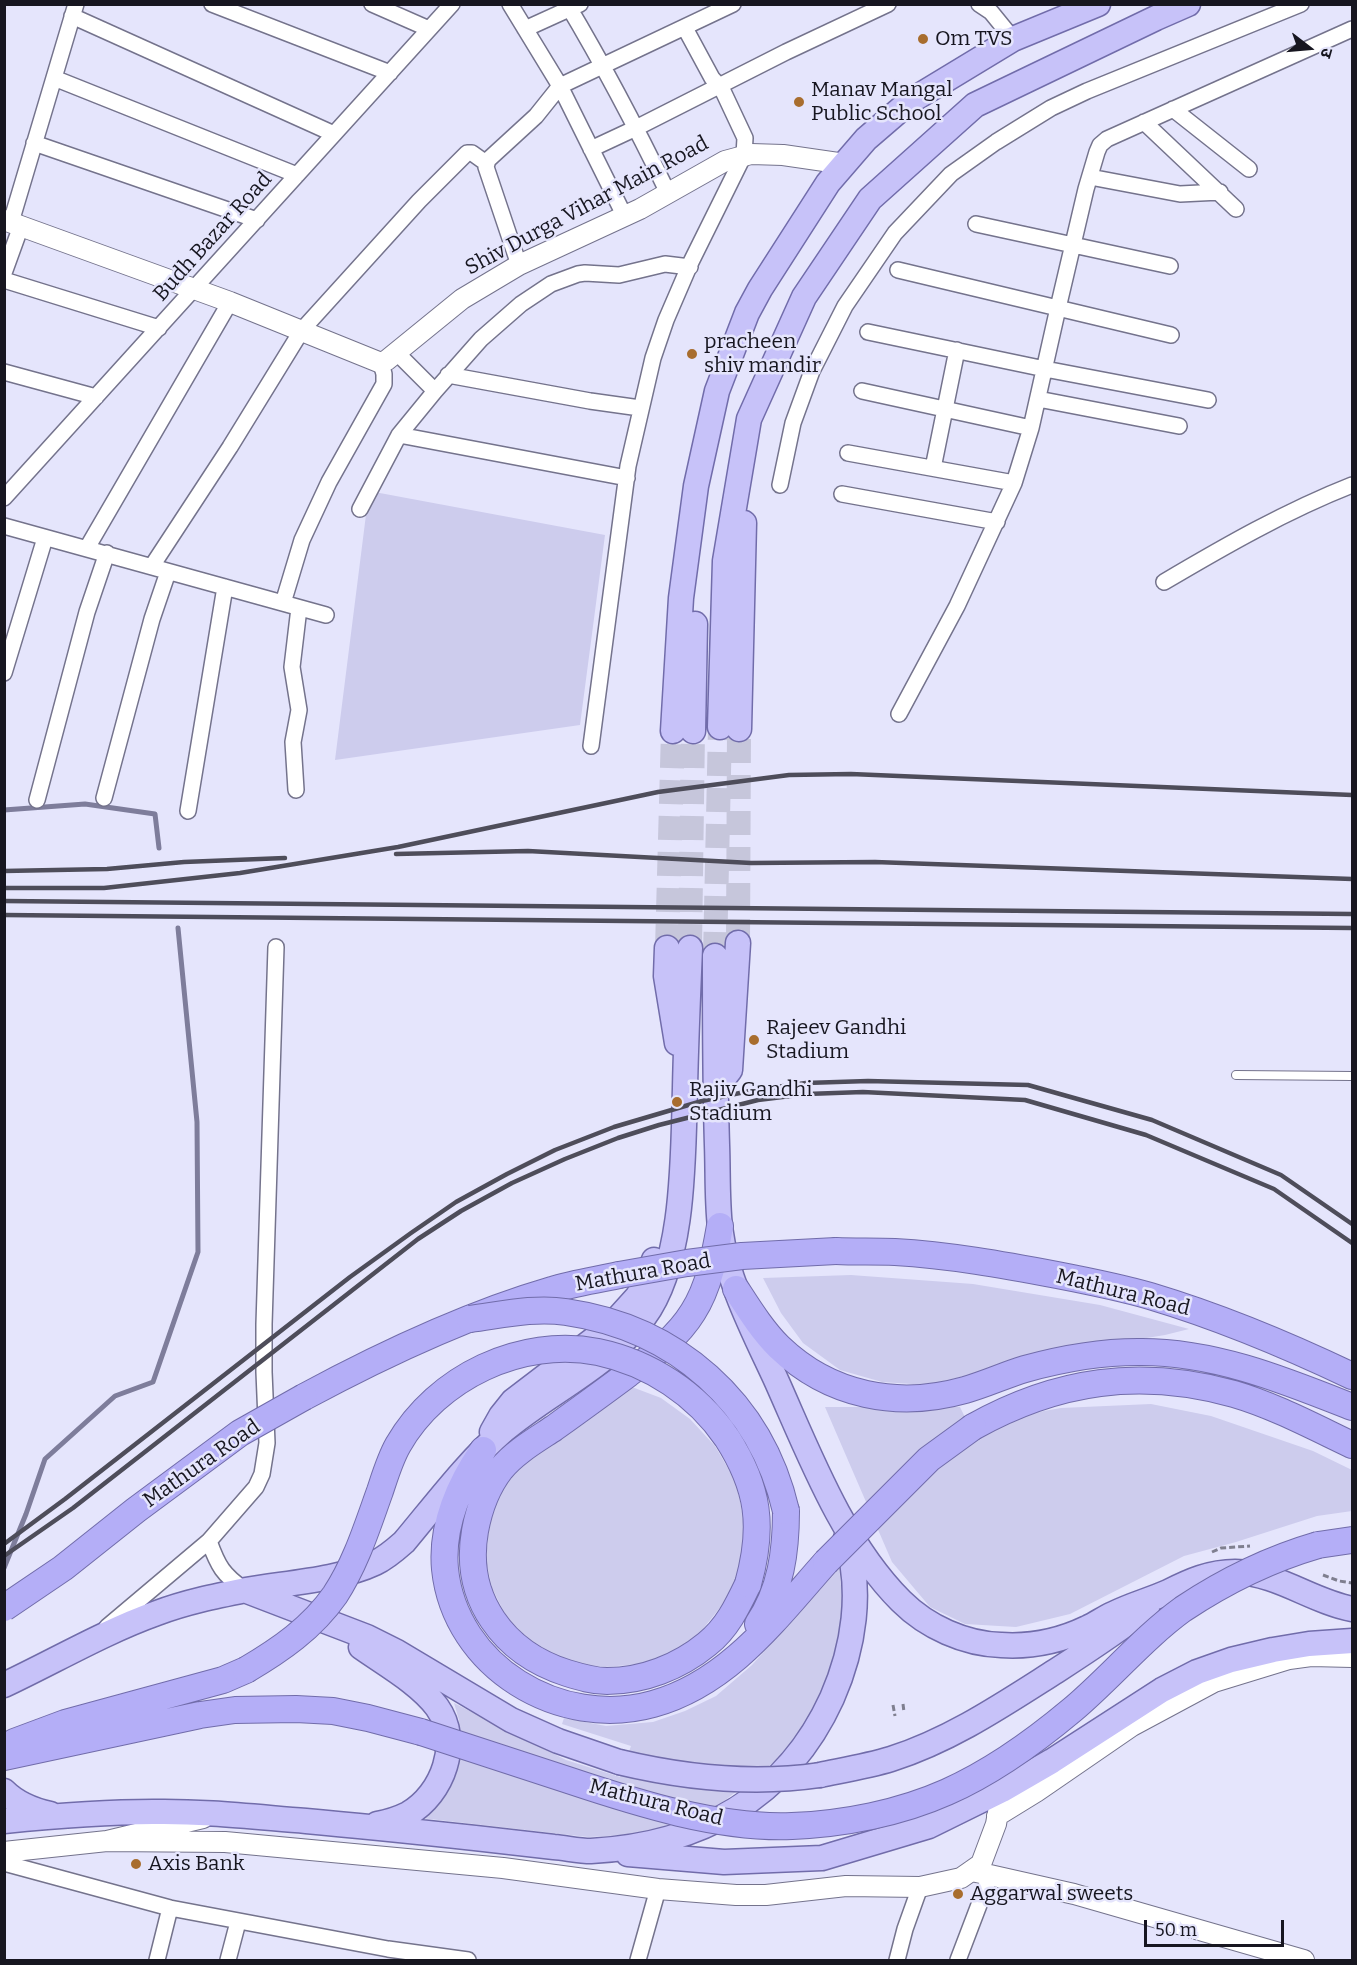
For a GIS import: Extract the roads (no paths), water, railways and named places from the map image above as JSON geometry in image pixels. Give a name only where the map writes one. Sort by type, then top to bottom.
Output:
[{"type":"highway","points":[[4,1745],[65,1723],[223,1680],[264,1660],[294,1639],[316,1618],[334,1596],[348,1572],[362,1543],[398,1445],[414,1422],[452,1386],[490,1365],[521,1353],[565,1348],[585,1350],[631,1362],[653,1371],[693,1399],[725,1436],[749,1480],[756,1504],[755,1558],[748,1584],[736,1610],[707,1644],[672,1666],[651,1675],[628,1680],[605,1681],[582,1678],[555,1669],[522,1651],[499,1628],[481,1599],[475,1579],[473,1554],[480,1508],[489,1487],[502,1468],[518,1453],[599,1396],[658,1351],[693,1312],[701,1297],[716,1252],[720,1226]]},
{"type":"highway","name":"Mathura Road","points":[[4,1608],[63,1568],[136,1510],[240,1433],[371,1361],[470,1319],[552,1289],[687,1263],[742,1256],[836,1251],[895,1252],[992,1263],[1149,1296],[1244,1328],[1353,1376]]},
{"type":"highway","points":[[736,1289],[778,1346],[811,1371],[851,1390],[896,1399],[917,1399],[966,1390],[1026,1369],[1069,1359],[1139,1352],[1184,1355],[1224,1362],[1294,1384],[1353,1407]]},
{"type":"highway","points":[[470,1319],[536,1311],[565,1312],[616,1324],[680,1354],[700,1369],[742,1414],[761,1440],[780,1484],[786,1511],[786,1532],[783,1564],[776,1591],[763,1616],[725,1667]]},
{"type":"highway","points":[[483,1450],[457,1495],[447,1533],[445,1569],[457,1615],[485,1657],[503,1674],[548,1699],[578,1707],[605,1710],[653,1704],[683,1693],[707,1680],[742,1655],[826,1562],[929,1460],[973,1427],[1029,1399],[1091,1383],[1155,1381],[1196,1386],[1234,1394],[1265,1405],[1353,1445]]},
{"type":"highway","name":"Mathura Road","points":[[4,1757],[209,1714],[236,1710],[296,1709],[368,1718],[631,1801],[686,1814],[731,1822],[791,1826],[856,1819],[948,1792],[1010,1756],[1073,1710],[1182,1610],[1215,1589],[1272,1560],[1294,1552],[1318,1545],[1353,1540]]},
{"type":"main road","points":[[683,731],[696,486],[717,391],[747,314],[760,289],[828,183],[866,140],[909,102],[1013,39],[1098,4]]},
{"type":"main road","points":[[730,728],[725,561],[749,419],[804,297],[870,199],[975,105],[1154,11],[1188,4]]},
{"type":"main road","points":[[715,1091],[730,1070],[738,943]]},
{"type":"main road","points":[[4,1695],[15,1680],[89,1642],[157,1613],[207,1598],[325,1577],[361,1569],[376,1563],[391,1554],[404,1542],[483,1450],[505,1430],[605,1359],[628,1338],[646,1316],[665,1277],[679,1207],[685,1087],[679,948]]},
{"type":"main road","points":[[715,956],[715,1091],[720,1226],[724,1253],[736,1289],[838,1513],[855,1545],[902,1602],[915,1614],[935,1626],[955,1635],[999,1646],[1045,1643],[1068,1636],[1112,1614],[1194,1579],[1216,1574],[1252,1573],[1276,1579],[1321,1599],[1353,1609]]},
{"type":"main road","points":[[682,1157],[717,1144]]},
{"type":"main road","points":[[4,1821],[153,1812],[236,1815],[369,1826],[588,1851],[648,1843],[701,1829],[752,1800],[796,1756],[813,1734],[836,1687],[852,1633],[855,1611],[850,1548],[838,1513]]},
{"type":"main road","points":[[244,1590],[367,1637],[527,1728],[574,1748],[620,1762],[691,1776],[757,1781],[820,1775],[891,1759],[946,1736],[981,1718],[1125,1626],[1168,1592]]},
{"type":"main road","points":[[325,1621],[425,1693],[444,1720],[448,1750],[440,1780],[432,1794],[408,1814],[369,1826]]},
{"type":"main road","name":"Mathura Road","points":[[588,1851],[724,1862],[822,1858],[929,1826],[1002,1790],[1162,1690],[1197,1672],[1231,1660],[1273,1650],[1310,1644],[1353,1641]]},
{"type":"main road","points":[[4,1791],[25,1806],[61,1816]]},
{"type":"street","points":[[212,4],[390,73]]},
{"type":"street","points":[[372,4],[429,29]]},
{"type":"street","name":"Budh Bazar Road","points":[[4,498],[11,484],[96,397],[452,4]]},
{"type":"street","points":[[510,4],[560,86],[625,217]]},
{"type":"street","points":[[486,163],[536,116],[560,86],[733,4]]},
{"type":"street","points":[[591,149],[888,4]]},
{"type":"street","points":[[780,485],[793,423],[812,371],[845,306],[895,233],[951,174],[996,142],[1051,108],[1087,91],[1301,4]]},
{"type":"street","points":[[981,5],[992,12],[1013,39]]},
{"type":"street","points":[[525,29],[572,6],[668,193]]},
{"type":"street","points":[[159,328],[8,279],[12,223],[74,10],[334,134]]},
{"type":"street","points":[[591,746],[627,478],[640,408],[653,358],[666,321],[744,155],[745,138],[719,86],[712,78],[685,28]]},
{"type":"street","points":[[899,714],[957,606],[1014,483],[1031,428],[1073,244],[1100,146],[1107,139],[1353,29]]},
{"type":"street","points":[[54,78],[297,176]]},
{"type":"street","points":[[1173,109],[1249,169]]},
{"type":"street","points":[[1144,122],[1236,209]]},
{"type":"street","points":[[34,143],[256,220]]},
{"type":"street","points":[[152,566],[230,447],[302,330],[454,164],[469,153],[486,163]]},
{"type":"street","name":"Shiv Durga Vihar Main Road","points":[[389,357],[462,299],[519,265],[625,217],[725,161],[744,155],[783,156],[845,164]]},
{"type":"street","points":[[486,163],[519,265]]},
{"type":"street","points":[[1090,177],[1180,194],[1220,192]]},
{"type":"street","points":[[12,223],[302,330],[389,357],[435,391]]},
{"type":"street","points":[[976,224],[1170,266]]},
{"type":"street","points":[[360,509],[399,435],[481,339],[521,304],[551,284],[585,273],[620,275],[665,264],[690,267]]},
{"type":"street","points":[[898,270],[1171,335]]},
{"type":"street","points":[[87,548],[230,302]]},
{"type":"street","points":[[868,332],[1208,400]]},
{"type":"street","points":[[933,468],[957,351]]},
{"type":"street","points":[[282,603],[302,540],[328,482],[384,384],[384,374],[389,357]]},
{"type":"street","points":[[4,372],[96,397]]},
{"type":"street","points":[[448,375],[640,408]]},
{"type":"street","points":[[862,391],[1031,428]]},
{"type":"street","points":[[1038,399],[1179,426]]},
{"type":"street","points":[[399,435],[627,478]]},
{"type":"street","points":[[849,453],[1014,483]]},
{"type":"street","points":[[1164,582],[1246,533],[1353,485]]},
{"type":"street","points":[[842,494],[997,522]]},
{"type":"street","points":[[4,526],[326,615]]},
{"type":"street","points":[[4,673],[45,538]]},
{"type":"street","points":[[37,800],[87,612],[107,553]]},
{"type":"street","points":[[104,798],[152,619],[168,572]]},
{"type":"street","points":[[188,811],[225,587]]},
{"type":"street","points":[[296,790],[293,742],[299,710],[292,667],[299,608]]},
{"type":"street","points":[[89,1642],[209,1541],[256,1487],[262,1474],[267,1443],[264,1324],[276,947]]},
{"type":"street","points":[[209,1541],[216,1563],[224,1574],[244,1590]]},
{"type":"street","points":[[997,1816],[1132,1726],[1214,1682],[1289,1659],[1311,1656],[1353,1658]]},
{"type":"street","points":[[958,1960],[1002,1790]]},
{"type":"street","points":[[107,1841],[208,1817],[236,1815]]},
{"type":"street","points":[[4,1852],[107,1841],[225,1842],[503,1868],[658,1889],[736,1895],[766,1895],[846,1886],[920,1887],[981,1874],[1074,1894],[1304,1960]]},
{"type":"street","points":[[4,1863],[170,1908],[388,1949],[468,1960]]},
{"type":"street","points":[[897,1960],[920,1887]]},
{"type":"street","points":[[638,1960],[658,1889]]},
{"type":"street","points":[[157,1960],[170,1908]]},
{"type":"street","points":[[228,1960],[238,1922]]},
{"type":"lane","points":[[1236,1075],[1353,1076]]},
{"type":"waterway","points":[[4,810],[85,804],[155,814],[159,848]]},
{"type":"waterway","points":[[4,1568],[45,1459],[115,1396],[153,1382],[198,1252],[197,1122],[178,928]]},
{"type":"tunnel","points":[[715,956],[720,727]]},
{"type":"tunnel","points":[[738,943],[739,729]]},
{"type":"tunnel","points":[[667,948],[673,731]]},
{"type":"tunnel","points":[[690,948],[693,731]]},
{"type":"railway","points":[[4,888],[104,888],[240,873],[398,847],[658,792],[789,775],[851,774],[1352,795]]},
{"type":"railway","points":[[396,854],[528,851],[751,863],[875,862],[1352,879]]},
{"type":"railway","points":[[4,871],[107,869],[184,862],[285,858]]},
{"type":"railway","points":[[4,901],[1352,914]]},
{"type":"railway","points":[[4,915],[1352,928]]},
{"type":"railway","points":[[4,1544],[350,1277],[456,1202],[555,1150],[614,1127],[702,1101],[754,1090],[806,1083],[868,1081],[1028,1085],[1152,1120],[1281,1175],[1352,1224]]},
{"type":"railway","points":[[4,1556],[73,1508],[418,1239],[461,1211],[512,1183],[618,1138],[659,1125],[758,1100],[807,1094],[863,1092],[1025,1100],[1146,1135],[1274,1189],[1352,1243]]},
{"type":"place","name":"Om TVS","points":[[923,39]]},
{"type":"place","name":"Manav Mangal Public School","points":[[799,102]]},
{"type":"place","name":"pracheen shiv mandir","points":[[692,354]]},
{"type":"place","name":"Rajeev Gandhi Stadium","points":[[754,1040]]},
{"type":"place","name":"Rajiv Gandhi Stadium","points":[[677,1102]]},
{"type":"place","name":"Axis Bank","points":[[136,1864]]},
{"type":"place","name":"Aggarwal sweets","points":[[958,1894]]}]
